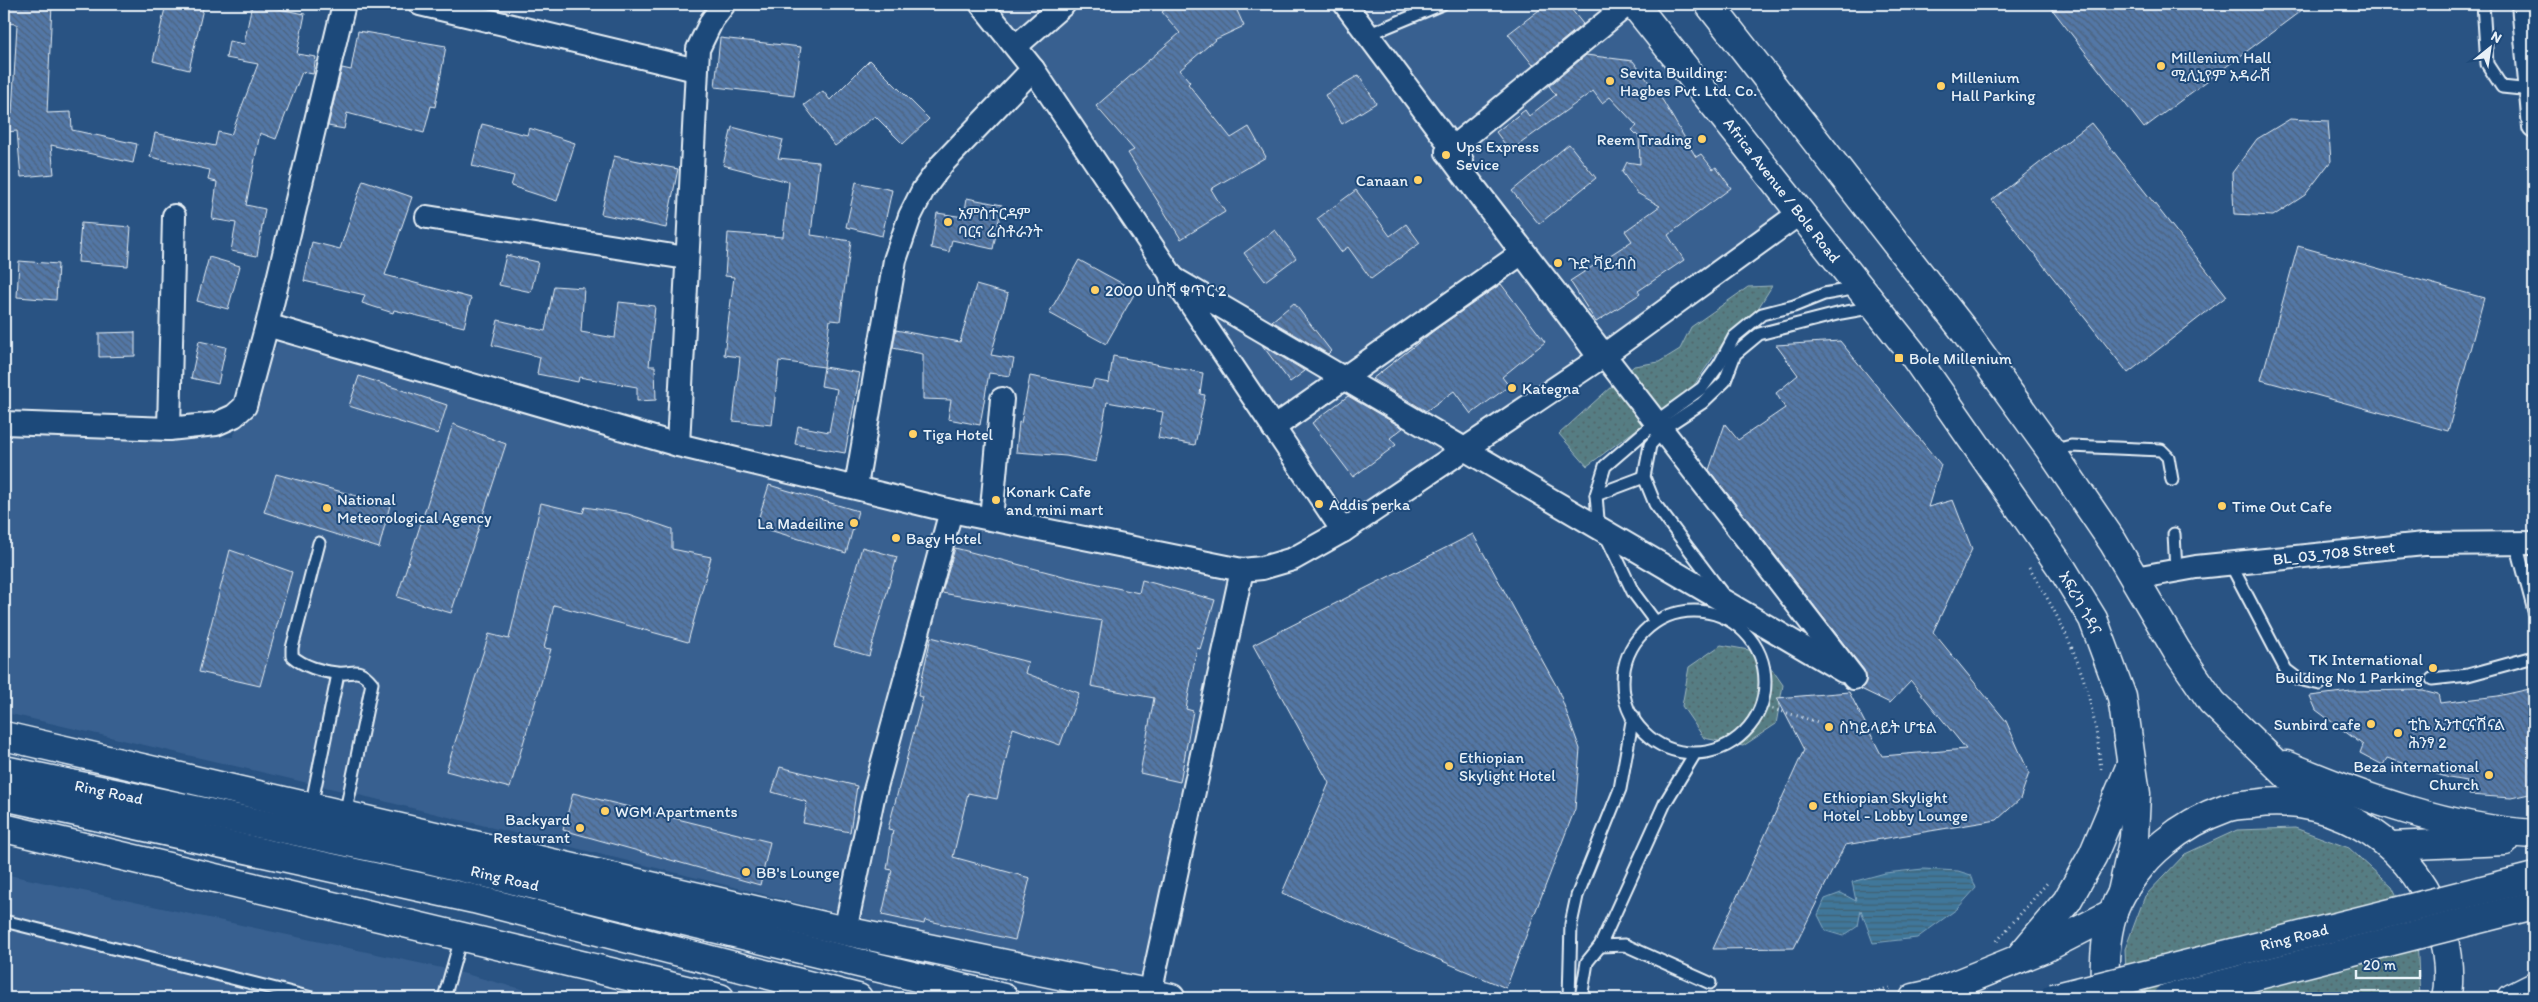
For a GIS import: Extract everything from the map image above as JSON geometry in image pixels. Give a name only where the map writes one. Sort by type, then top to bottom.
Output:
[{"type":"main road","name":"Africa Avenue / Bole Road","points":[[1634,4],[1912,354]]},
{"type":"main road","points":[[1709,4],[1962,328],[2052,450],[2135,578],[2177,651],[2212,702],[2274,760],[2320,807]]},
{"type":"main road","name":"አፍሪካ ጎዳና","points":[[1912,354],[2063,570],[2093,619],[2122,697],[2136,794],[2134,838],[2103,957],[2105,998]]},
{"type":"main road","points":[[4,736],[845,931],[1160,996]]},
{"type":"main road","points":[[2274,760],[2348,792],[2397,807],[2441,819],[2534,834]]},
{"type":"main road","points":[[2018,959],[2071,893],[2093,855],[2131,765]]},
{"type":"main road","name":"Ring Road","points":[[4,770],[419,857],[1004,998]]},
{"type":"main road","name":"Ring Road","points":[[4,796],[474,899],[835,994],[858,998]]},
{"type":"main road","points":[[1906,992],[1932,994],[2043,949],[2118,903],[2149,855],[2185,826],[2228,807],[2274,801],[2320,807],[2358,822],[2392,846],[2419,877],[2438,914],[2447,954],[2446,998]]},
{"type":"main road","points":[[4,828],[720,998]]},
{"type":"main road","points":[[2392,846],[2534,839]]},
{"type":"main road","name":"Ring Road","points":[[2053,998],[2534,877]]},
{"type":"main road","name":"Ring Road","points":[[2168,998],[2534,905]]},
{"type":"main road","points":[[2512,998],[2534,987]]},
{"type":"street","points":[[4,423],[169,429],[216,424],[234,416],[245,406],[267,325],[344,4]]},
{"type":"street","points":[[420,4],[696,70]]},
{"type":"street","points":[[678,444],[698,49],[712,20],[724,4]]},
{"type":"street","points":[[982,4],[1033,69],[1343,531]]},
{"type":"street","points":[[1016,46],[1064,4]]},
{"type":"street","points":[[1345,4],[1604,355],[1854,678]]},
{"type":"street","points":[[1447,152],[1628,4]]},
{"type":"street","points":[[2523,4],[2530,45],[2534,128]]},
{"type":"street","points":[[856,486],[895,260],[910,216],[923,190],[942,164],[1033,69]]},
{"type":"street","points":[[1447,152],[1522,254],[1604,355]]},
{"type":"street","points":[[1447,152],[1854,678]]},
{"type":"street","points":[[267,325],[678,444],[856,486],[951,511],[1242,570],[1262,568],[1293,560],[1343,531],[1604,355],[1800,213]]},
{"type":"street","points":[[169,429],[174,216]]},
{"type":"street","points":[[428,218],[686,258]]},
{"type":"street","points":[[1273,428],[1522,254]]},
{"type":"street","points":[[1171,277],[1854,678]]},
{"type":"street","points":[[991,519],[1002,399]]},
{"type":"street","points":[[845,931],[873,798],[951,511]]},
{"type":"street","name":"BL_03_708 Street","points":[[2135,578],[2176,570],[2230,563],[2424,544],[2525,543]]},
{"type":"street","points":[[1160,996],[1242,570]]},
{"type":"lane","points":[[1367,35],[1442,4]]},
{"type":"lane","points":[[2483,4],[2487,64],[2502,87],[2531,90]]},
{"type":"lane","points":[[1654,620],[1633,592],[1598,519],[1596,495],[1605,466],[1662,417],[1702,388],[1719,365],[1734,337],[1762,314],[1794,306],[1824,294],[1868,297]]},
{"type":"lane","points":[[1739,625],[1697,609],[1654,620],[1626,654],[1623,702],[1652,741],[1694,755],[1736,742],[1763,706],[1764,662],[1739,625],[1735,608],[1654,504],[1644,477],[1650,445],[1668,426],[1702,403],[1725,380],[1736,354],[1750,340],[1759,334],[1841,313],[1868,297]]},
{"type":"lane","points":[[2052,450],[2071,446],[2161,450],[2168,457],[2172,480]]},
{"type":"lane","points":[[1596,495],[1644,477]]},
{"type":"lane","points":[[2174,534],[2176,570]]},
{"type":"lane","points":[[319,543],[292,648],[292,656],[300,663],[338,674],[350,670],[360,673],[372,683],[345,815]]},
{"type":"lane","points":[[2525,543],[2534,610]]},
{"type":"lane","points":[[2230,563],[2286,670],[2298,680],[2320,684]]},
{"type":"lane","points":[[2432,679],[2468,675],[2534,657]]},
{"type":"lane","points":[[310,807],[338,674]]},
{"type":"lane","points":[[1569,998],[1572,924],[1577,896],[1620,789],[1633,716]]},
{"type":"lane","points":[[1582,998],[1587,962],[1600,946],[1665,803],[1694,755]]},
{"type":"lane","points":[[4,921],[312,998]]},
{"type":"lane","points":[[444,998],[461,938]]},
{"type":"lane","points":[[1600,946],[1625,945],[1710,983]]},
{"type":"path","points":[[2025,561],[2068,633],[2088,688],[2102,775]]},
{"type":"path","points":[[1763,706],[1818,722]]},
{"type":"path","points":[[1994,944],[2054,876]]},
{"type":"path","points":[[1850,998],[1906,992]]},
{"type":"shaded area","points":[[980,4],[1629,4],[1790,205],[1360,528]]},
{"type":"shaded area","points":[[281,336],[941,520],[1232,580],[1139,981],[852,916],[351,793],[11,714],[6,430],[233,437]]},
{"type":"shaded area","points":[[1923,869],[1958,871],[1971,875],[1976,888],[1957,909],[1917,938],[1873,943],[1861,910],[1858,926],[1843,936],[1826,931],[1818,915],[1825,899],[1841,893],[1856,901],[1852,882],[1885,873]]},
{"type":"shaded area","points":[[4,874],[451,970],[554,998],[4,998]]},
{"type":"green space","points":[[1772,286],[1757,310],[1731,331],[1692,388],[1587,466],[1559,434],[1634,366],[1659,362],[1680,349],[1691,327],[1748,287]]},
{"type":"green space","points":[[1721,645],[1760,652],[1783,685],[1776,724],[1743,746],[1704,738],[1682,706],[1689,667]]},
{"type":"green space","points":[[2295,828],[2349,848],[2392,887],[2417,938],[2420,998],[2127,998],[2125,949],[2145,896],[2185,854],[2237,830]]},
{"type":"building","points":[[4,4],[52,4],[47,113],[71,112],[72,130],[137,144],[133,163],[51,145],[54,174],[21,177],[17,131],[6,132],[6,114],[12,114],[17,24],[4,23]]},
{"type":"building","points":[[166,4],[204,4],[189,70],[153,61]]},
{"type":"building","points":[[252,4],[305,14],[297,54],[316,57],[313,74],[302,72],[276,139],[260,133],[246,205],[265,209],[257,256],[231,251],[236,223],[212,219],[217,182],[208,180],[210,170],[150,157],[155,133],[215,146],[218,132],[231,135],[258,64],[226,58],[229,41],[244,44]]},
{"type":"building","points":[[1171,4],[1234,4],[1244,26],[1216,39],[1180,70],[1190,82],[1188,84],[1231,138],[1249,127],[1266,157],[1211,189],[1225,212],[1181,239],[1128,153],[1134,150],[1096,106],[1180,33],[1162,12]]},
{"type":"building","points":[[1547,4],[1567,4],[1583,24],[1533,65],[1508,34]]},
{"type":"building","name":"Millenium Hall ሚሊኒየም አዳራሽ","points":[[2048,4],[2310,4],[2144,128]]},
{"type":"building","points":[[358,31],[446,46],[435,107],[431,106],[424,133],[347,113],[344,129],[328,126],[342,68],[351,70]]},
{"type":"building","points":[[720,38],[801,47],[794,96],[715,87]]},
{"type":"building","points":[[1586,55],[1633,61],[1663,101],[1696,157],[1701,154],[1713,169],[1716,167],[1731,188],[1668,235],[1684,260],[1638,291],[1640,294],[1596,322],[1570,281],[1632,241],[1625,231],[1660,206],[1637,193],[1622,172],[1627,162],[1640,164],[1639,137],[1632,130],[1637,126],[1610,97],[1602,103],[1593,91],[1510,151],[1496,132],[1525,110],[1529,116],[1556,95],[1549,86]]},
{"type":"building","points":[[870,60],[929,119],[903,144],[875,116],[835,146],[804,105],[823,91],[830,100]]},
{"type":"building","points":[[1359,75],[1376,103],[1342,124],[1325,95]]},
{"type":"building","points":[[2290,119],[2328,121],[2331,161],[2305,195],[2273,216],[2234,214],[2232,173],[2257,139]]},
{"type":"building","points":[[2091,123],[2227,296],[2128,373],[1992,200]]},
{"type":"building","points":[[482,124],[527,135],[529,128],[575,143],[557,201],[511,186],[514,176],[472,166]]},
{"type":"building","points":[[732,127],[783,140],[778,158],[819,162],[811,235],[851,241],[840,321],[830,320],[824,367],[779,361],[772,425],[733,421],[740,357],[724,355],[734,277],[725,276],[728,233],[783,237],[789,182],[723,165]]},
{"type":"building","points":[[1569,144],[1596,178],[1539,224],[1512,191]]},
{"type":"building","points":[[614,156],[678,169],[666,228],[601,214]]},
{"type":"building","points":[[363,180],[412,197],[385,275],[471,298],[464,327],[394,310],[393,313],[362,303],[365,295],[304,281],[312,242],[340,249]]},
{"type":"building","points":[[856,182],[892,190],[882,236],[846,227]]},
{"type":"building","points":[[1356,190],[1390,236],[1406,224],[1420,243],[1371,279],[1348,247],[1341,252],[1317,219]]},
{"type":"building","points":[[967,198],[1002,205],[993,249],[952,240],[949,252],[931,248],[937,213],[964,217]]},
{"type":"building","points":[[81,223],[131,227],[128,266],[78,262]]},
{"type":"building","points":[[1275,230],[1296,258],[1265,281],[1244,253]]},
{"type":"building","points":[[2298,246],[2484,298],[2448,431],[2261,380]]},
{"type":"building","points":[[506,255],[538,262],[531,292],[499,285]]},
{"type":"building","points":[[209,257],[240,266],[228,309],[197,301]]},
{"type":"building","points":[[1079,260],[1136,291],[1106,344],[1049,313]]},
{"type":"building","points":[[19,261],[58,264],[56,300],[17,297]]},
{"type":"building","points":[[1501,284],[1545,342],[1502,377],[1509,386],[1471,414],[1454,391],[1426,411],[1372,379],[1436,329]]},
{"type":"building","points":[[976,285],[1008,294],[991,355],[1014,359],[1010,376],[989,373],[980,425],[948,419],[951,400],[923,399],[923,354],[893,348],[896,330],[960,342]]},
{"type":"building","points":[[554,286],[584,288],[581,332],[615,338],[619,302],[655,306],[649,366],[655,366],[656,400],[637,401],[637,387],[579,377],[578,382],[537,374],[540,357],[492,345],[498,320],[545,331]]},
{"type":"building","points":[[1294,303],[1331,351],[1328,354],[1272,321]]},
{"type":"building","points":[[135,332],[135,356],[99,357],[99,333]]},
{"type":"building","points":[[199,341],[226,347],[218,384],[191,378]]},
{"type":"building","points":[[1840,341],[1941,465],[1928,507],[1953,500],[1972,549],[1933,632],[2006,721],[2029,773],[2020,799],[1997,820],[1845,845],[1794,948],[1713,949],[1804,750],[1777,698],[1849,692],[1882,756],[1966,749],[1911,681],[1890,703],[1861,689],[1866,682],[1864,670],[1709,470],[1725,424],[1738,440],[1785,408],[1776,393],[1798,375],[1776,345]]},
{"type":"building","points":[[1262,345],[1305,371],[1290,382]]},
{"type":"building","points":[[1113,356],[1203,373],[1200,394],[1205,395],[1195,445],[1158,438],[1163,412],[1107,402],[1096,462],[1066,456],[1016,452],[1019,422],[1021,423],[1030,376],[1092,388],[1094,380],[1109,383]]},
{"type":"building","points":[[824,367],[860,373],[845,453],[795,444],[798,426],[829,432],[837,389],[821,386]]},
{"type":"building","points":[[359,376],[447,405],[438,434],[349,406]]},
{"type":"building","points":[[1348,396],[1403,428],[1390,438],[1396,445],[1353,477],[1312,423]]},
{"type":"building","points":[[453,424],[506,444],[451,613],[397,597]]},
{"type":"building","name":"National Meteorological Agency","points":[[276,474],[390,505],[379,548],[264,512]]},
{"type":"building","points":[[769,485],[858,511],[846,553],[756,526]]},
{"type":"building","points":[[541,503],[583,513],[585,507],[628,514],[672,529],[672,549],[711,557],[688,642],[554,605],[544,648],[551,649],[510,788],[446,771],[489,634],[509,639]]},
{"type":"building","name":"Ethiopian Skylight Hotel","points":[[1473,534],[1558,689],[1580,749],[1575,809],[1506,988],[1282,893],[1329,783],[1253,645]]},
{"type":"building","points":[[862,547],[897,557],[869,656],[834,646]]},
{"type":"building","points":[[955,548],[1067,577],[1139,593],[1142,580],[1215,600],[1200,649],[1197,648],[1186,709],[1193,711],[1180,782],[1140,773],[1154,698],[1091,686],[1102,621],[942,593]]},
{"type":"building","points":[[230,550],[292,572],[260,686],[199,672]]},
{"type":"building","points":[[931,637],[1028,662],[1025,673],[1079,693],[1060,745],[1013,728],[997,799],[968,793],[953,857],[1030,878],[1015,940],[925,920],[924,924],[882,915],[892,870],[887,869],[893,830],[888,829],[923,697],[918,696]]},
{"type":"building","points":[[2534,688],[2534,793],[2511,798],[2469,795],[2466,781],[2449,778],[2387,758],[2383,765],[2360,753],[2363,745],[2316,710],[2310,696],[2351,691],[2423,690],[2438,694],[2440,703],[2498,696]]},
{"type":"building","points":[[780,767],[857,786],[850,832],[803,823],[807,802],[772,792]]},
{"type":"building","points":[[573,793],[770,842],[760,885],[563,830]]},
{"type":"place","name":"Millenium Hall ሚሊኒየም አዳራሽ","points":[[2161,66]]},
{"type":"place","name":"Sevita Building: Hagbes Pvt. Ltd. Co.","points":[[1610,81]]},
{"type":"place","name":"Millenium Hall Parking","points":[[1941,86]]},
{"type":"place","name":"Reem Trading","points":[[1702,139]]},
{"type":"place","name":"Ups Express Sevice","points":[[1446,155]]},
{"type":"place","name":"Canaan","points":[[1418,180]]},
{"type":"place","name":"አምስተርዳም ባርና ሬስቶራንት","points":[[948,222]]},
{"type":"place","name":"ጉድ ቫይብስ","points":[[1558,263]]},
{"type":"place","name":"2000 ሀበሻ ቁጥር 2","points":[[1095,290]]},
{"type":"place","name":"Bole Millenium","points":[[1899,358]]},
{"type":"place","name":"Kategna","points":[[1512,388]]},
{"type":"place","name":"Tiga Hotel","points":[[913,434]]},
{"type":"place","name":"Konark Cafe and mini mart","points":[[996,500]]},
{"type":"place","name":"Addis perka","points":[[1319,504]]},
{"type":"place","name":"Time Out Cafe","points":[[2222,506]]},
{"type":"place","name":"National Meteorological Agency","points":[[327,508]]},
{"type":"place","name":"La Madeiline","points":[[854,523]]},
{"type":"place","name":"Bagy Hotel","points":[[896,538]]},
{"type":"place","name":"TK International Building No 1 Parking","points":[[2433,668]]},
{"type":"place","name":"Sunbird cafe","points":[[2371,724]]},
{"type":"place","name":"ስካይላይት ሆቴል","points":[[1829,727]]},
{"type":"place","name":"ቲኬ ኢንተርናሽናል ሕንፃ 2","points":[[2398,733]]},
{"type":"place","name":"Ethiopian Skylight Hotel","points":[[1449,766]]},
{"type":"place","name":"Beza international Church","points":[[2489,775]]},
{"type":"place","name":"Ethiopian Skylight Hotel - Lobby Lounge","points":[[1813,806]]},
{"type":"place","name":"WGM Apartments","points":[[605,811]]},
{"type":"place","name":"Backyard Restaurant","points":[[580,828]]},
{"type":"place","name":"BB's Lounge","points":[[746,872]]}]
